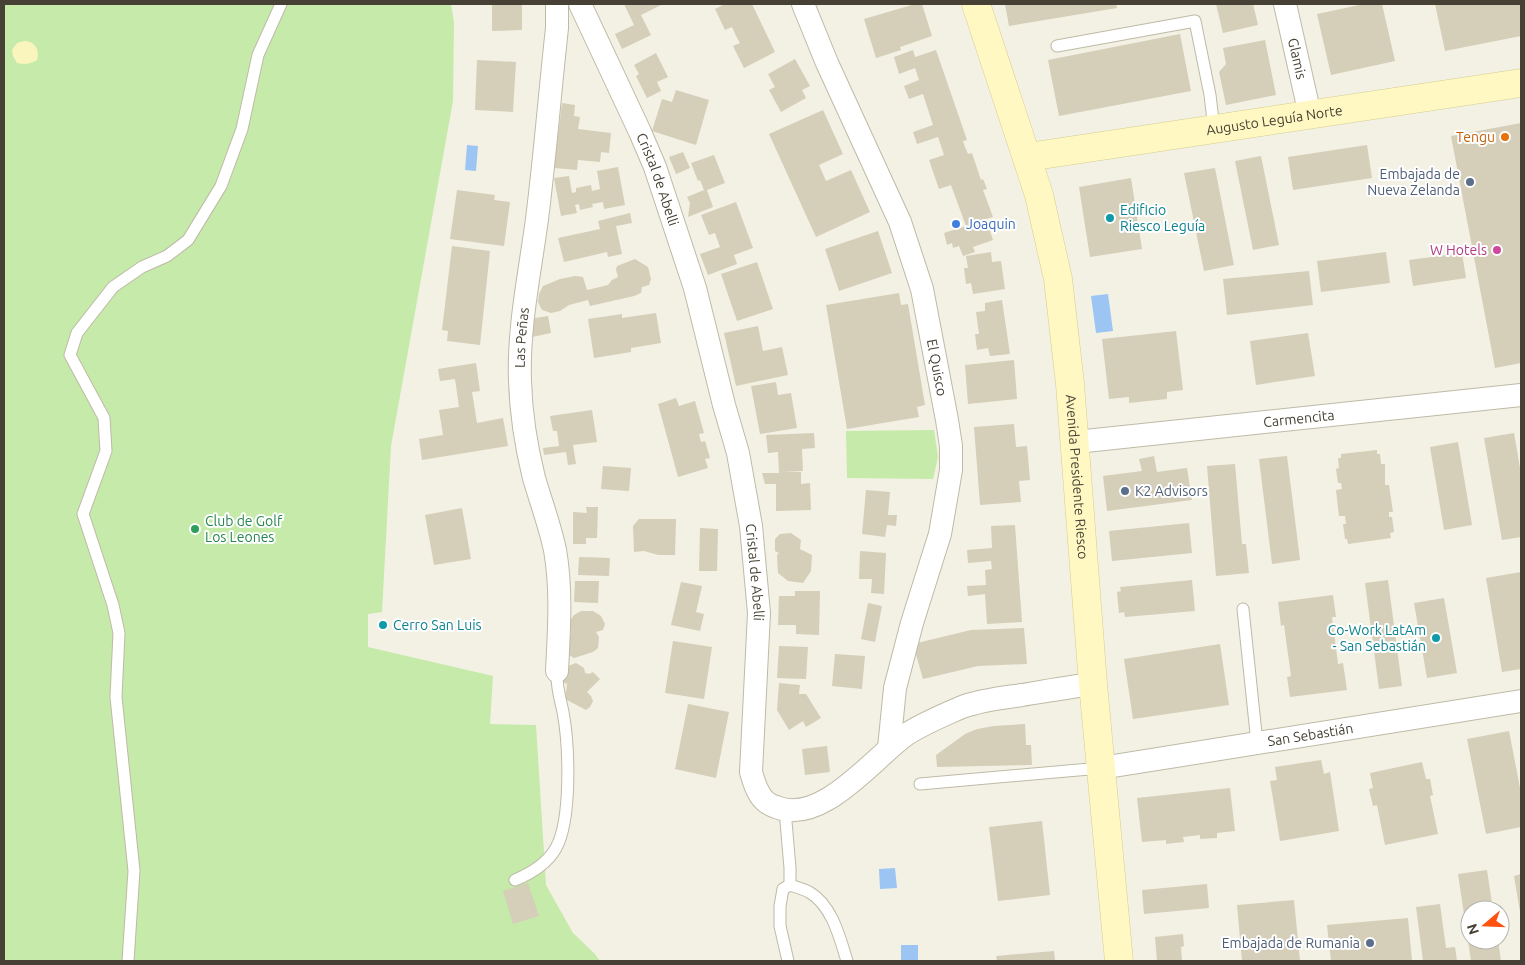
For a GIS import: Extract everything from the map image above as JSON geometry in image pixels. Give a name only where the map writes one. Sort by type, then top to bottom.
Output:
[{"type":"main road","name":"Avenida Presidente Riesco","points":[[976,4],[1028,157],[1044,212],[1058,279],[1076,442],[1093,684],[1119,961]]},
{"type":"main road","name":"Augusto Leguía Norte","points":[[1028,157],[1521,83]]},
{"type":"street","name":"Las Peñas","points":[[557,4],[557,28],[541,187],[522,329],[520,358],[521,398],[527,444],[534,476],[550,528],[558,571],[560,619],[557,671]]},
{"type":"street","name":"Cristal de Abelli","points":[[580,4],[640,132],[663,192],[695,288],[738,453],[751,526],[759,613],[750,772],[759,794],[772,805],[784,810]]},
{"type":"street","name":"El Quisco","points":[[803,4],[827,63],[900,222],[922,289],[950,437],[951,470],[940,534],[912,623],[895,688],[889,748]]},
{"type":"street","name":"Glamis","points":[[1285,4],[1310,115]]},
{"type":"street","name":"Carmencita","points":[[1076,442],[1521,394]]},
{"type":"street","points":[[784,810],[800,809],[815,805],[834,796],[852,783],[889,748],[908,734],[933,720],[982,700],[1093,684]]},
{"type":"street","name":"San Sebastián","points":[[1101,768],[1521,701]]},
{"type":"lane","points":[[128,961],[134,871],[116,697],[119,633],[113,605],[83,514],[106,451],[104,418],[70,355],[77,333],[113,287],[142,267],[167,256],[188,240],[221,186],[242,129],[258,55],[281,4]]},
{"type":"lane","points":[[1057,46],[1195,21],[1210,95],[1214,129]]},
{"type":"lane","points":[[1243,609],[1257,743]]},
{"type":"lane","points":[[515,880],[534,871],[543,864],[561,837],[568,769],[563,712],[556,681],[557,671]]},
{"type":"lane","points":[[920,784],[1101,768]]},
{"type":"lane","points":[[784,810],[790,885]]},
{"type":"lane","points":[[788,961],[780,926],[780,906],[783,889],[790,885],[810,892],[825,906],[839,936],[847,961]]},
{"type":"green space","name":"Club de Golf Los Leones","points":[[4,4],[451,4],[454,22],[453,101],[391,446],[382,612],[368,614],[368,647],[493,676],[490,724],[536,725],[546,885],[573,933],[600,961],[4,961]]},
{"type":"green space","points":[[934,430],[938,457],[933,479],[847,478],[846,431]]},
{"type":"sand","points":[[24,41],[34,44],[38,53],[37,60],[27,64],[17,63],[12,50],[17,43]]},
{"type":"water","points":[[467,145],[478,146],[476,171],[465,170]]},
{"type":"water","points":[[1108,294],[1113,331],[1096,333],[1091,296]]},
{"type":"water","points":[[895,868],[897,888],[880,889],[879,869]]},
{"type":"water","points":[[901,945],[918,945],[918,961],[901,961]]},
{"type":"building","points":[[492,4],[522,4],[522,30],[492,31]]},
{"type":"building","points":[[624,4],[663,4],[641,15],[651,35],[622,49],[615,34],[634,25]]},
{"type":"building","points":[[725,4],[752,4],[775,52],[744,68],[733,46],[740,43],[732,27],[725,30],[715,9]]},
{"type":"building","points":[[915,4],[922,4],[932,36],[900,47],[901,50],[876,58],[864,19]]},
{"type":"building","points":[[1005,4],[1116,4],[1117,8],[1009,26]]},
{"type":"building","points":[[1216,4],[1253,4],[1258,25],[1223,33]]},
{"type":"building","points":[[1364,4],[1382,4],[1395,61],[1331,75],[1317,14]]},
{"type":"building","points":[[1435,4],[1521,4],[1521,36],[1445,51]]},
{"type":"building","points":[[1180,34],[1191,91],[1059,116],[1048,60]]},
{"type":"building","points":[[1265,40],[1276,95],[1226,105],[1219,72],[1226,64],[1223,48]]},
{"type":"building","points":[[913,50],[915,57],[936,50],[967,140],[963,141],[965,147],[968,154],[972,153],[981,180],[983,179],[987,189],[983,190],[993,217],[986,219],[993,240],[973,247],[975,252],[963,256],[959,246],[953,248],[952,243],[947,245],[944,233],[966,226],[951,185],[939,189],[929,160],[944,155],[938,137],[917,144],[913,132],[933,125],[923,94],[909,99],[904,86],[919,80],[915,68],[899,74],[894,57]]},
{"type":"building","points":[[656,53],[668,77],[657,82],[661,91],[647,98],[636,76],[639,74],[634,65]]},
{"type":"building","points":[[795,59],[810,86],[802,90],[806,98],[781,112],[769,90],[775,87],[768,74]]},
{"type":"building","points":[[477,60],[516,62],[513,112],[475,110]]},
{"type":"building","points":[[676,90],[709,100],[696,145],[652,131],[662,99],[672,102]]},
{"type":"building","points":[[562,103],[575,105],[574,116],[580,117],[578,129],[611,133],[609,153],[601,152],[600,162],[578,160],[577,170],[554,168]]},
{"type":"building","points":[[823,110],[843,154],[819,165],[826,181],[851,170],[870,212],[816,237],[769,134]]},
{"type":"building","name":"W Hotels","points":[[1521,123],[1521,363],[1495,368],[1451,136]]},
{"type":"building","points":[[1367,145],[1372,178],[1293,190],[1288,157]]},
{"type":"building","points":[[683,152],[690,168],[676,174],[669,157]]},
{"type":"building","points":[[714,155],[725,183],[707,190],[713,207],[688,217],[690,203],[687,197],[704,190],[700,180],[698,181],[691,163]]},
{"type":"building","points":[[1261,156],[1279,245],[1253,250],[1235,161]]},
{"type":"building","points":[[618,167],[625,205],[604,209],[603,202],[592,204],[593,207],[580,210],[579,204],[575,205],[577,213],[561,216],[554,178],[569,176],[572,193],[576,192],[576,188],[591,185],[592,191],[600,189],[597,171]]},
{"type":"building","points":[[1215,168],[1234,265],[1204,271],[1184,173]]},
{"type":"building","name":"Edificio Riesco Leguía","points":[[1131,178],[1142,249],[1090,257],[1079,187]]},
{"type":"building","points":[[457,190],[495,195],[494,200],[510,202],[504,246],[450,239]]},
{"type":"building","points":[[736,202],[753,248],[734,255],[737,264],[708,275],[700,254],[720,247],[715,233],[709,235],[701,215]]},
{"type":"building","points":[[630,213],[632,223],[616,226],[622,254],[608,257],[607,252],[564,262],[558,238],[600,229],[598,221]]},
{"type":"building","points":[[878,231],[892,273],[839,291],[825,249]]},
{"type":"building","points":[[452,246],[490,251],[480,345],[447,341],[448,331],[442,330]]},
{"type":"building","points":[[991,252],[992,262],[1001,261],[1005,289],[973,294],[971,283],[966,284],[964,268],[968,268],[966,256]]},
{"type":"building","points":[[1386,252],[1390,283],[1321,292],[1317,261]]},
{"type":"building","points":[[1462,253],[1466,278],[1413,286],[1409,260]]},
{"type":"building","points":[[635,259],[648,267],[651,279],[649,285],[642,287],[641,293],[590,306],[588,300],[569,305],[560,311],[551,313],[542,310],[538,302],[543,286],[560,279],[575,276],[583,277],[587,290],[608,285],[618,277],[617,266]]},
{"type":"building","points":[[757,262],[773,309],[737,321],[721,274]]},
{"type":"building","points":[[1309,271],[1313,305],[1227,315],[1223,279]]},
{"type":"building","points":[[899,293],[901,305],[908,304],[925,405],[917,407],[919,417],[847,429],[826,305]]},
{"type":"building","points":[[1002,300],[1010,354],[990,356],[988,348],[977,350],[975,334],[979,334],[976,312],[985,311],[985,303]]},
{"type":"building","points":[[656,313],[661,343],[631,348],[631,352],[594,358],[588,319],[622,314],[622,318]]},
{"type":"building","points":[[548,316],[551,333],[532,337],[529,319]]},
{"type":"building","points":[[758,326],[763,351],[782,347],[788,375],[736,386],[724,333]]},
{"type":"building","points":[[1176,331],[1183,390],[1167,392],[1167,399],[1129,403],[1129,397],[1109,399],[1102,339]]},
{"type":"building","points":[[1308,333],[1315,376],[1256,385],[1250,341]]},
{"type":"building","points":[[1014,360],[1017,399],[968,404],[965,365]]},
{"type":"building","points":[[476,363],[480,391],[472,392],[477,423],[503,418],[508,446],[422,460],[419,439],[443,435],[439,410],[459,407],[455,379],[440,381],[438,369]]},
{"type":"building","points":[[776,382],[778,395],[791,393],[797,428],[760,434],[751,386]]},
{"type":"building","points":[[676,398],[679,406],[695,401],[704,433],[699,434],[701,442],[705,441],[710,458],[705,459],[708,468],[678,477],[658,404]]},
{"type":"building","points":[[592,410],[597,442],[573,445],[576,464],[568,465],[566,452],[544,455],[543,448],[559,446],[557,431],[553,431],[550,416]]},
{"type":"building","points":[[1014,424],[1016,447],[1027,446],[1030,480],[1019,481],[1021,502],[980,505],[974,427]]},
{"type":"building","points":[[814,433],[815,448],[802,449],[803,471],[782,472],[801,472],[801,484],[810,483],[811,510],[776,511],[776,484],[765,484],[762,473],[779,473],[778,452],[768,453],[766,435]]},
{"type":"building","points":[[1514,433],[1521,474],[1521,537],[1502,540],[1484,438]]},
{"type":"building","points":[[1458,442],[1472,525],[1444,530],[1430,447]]},
{"type":"building","points":[[1377,450],[1377,454],[1380,454],[1381,464],[1385,464],[1385,485],[1389,485],[1393,512],[1389,512],[1389,517],[1392,517],[1394,532],[1390,533],[1391,538],[1348,544],[1347,539],[1345,539],[1343,524],[1346,524],[1345,516],[1339,516],[1336,490],[1342,489],[1341,483],[1338,483],[1336,469],[1339,468],[1338,458],[1341,458],[1341,454]]},
{"type":"building","points":[[1154,456],[1157,472],[1187,468],[1192,500],[1107,511],[1103,476],[1142,471],[1139,459]]},
{"type":"building","points":[[1287,456],[1300,560],[1272,564],[1259,459]]},
{"type":"building","points":[[1235,464],[1242,544],[1246,544],[1249,573],[1216,576],[1207,466]]},
{"type":"building","points":[[603,466],[631,468],[629,491],[601,489]]},
{"type":"building","points":[[866,490],[890,492],[888,515],[897,515],[896,526],[887,525],[885,537],[862,534]]},
{"type":"building","points":[[586,507],[598,507],[597,538],[586,538],[586,544],[573,544],[573,512],[587,513]]},
{"type":"building","points":[[462,508],[471,559],[434,565],[425,515]]},
{"type":"building","points":[[639,519],[676,519],[675,555],[658,555],[644,551],[634,552],[633,526]]},
{"type":"building","points":[[1189,523],[1192,553],[1112,561],[1109,531]]},
{"type":"building","points":[[1015,525],[1022,622],[987,624],[985,594],[968,596],[967,586],[986,585],[985,570],[992,569],[991,561],[968,563],[967,550],[992,548],[991,526]]},
{"type":"building","points":[[700,528],[718,529],[717,571],[699,571]]},
{"type":"building","points":[[791,533],[801,540],[800,549],[812,555],[811,571],[803,583],[788,581],[778,573],[777,555],[779,553],[775,551],[775,539],[780,534]]},
{"type":"building","points":[[860,551],[886,553],[884,594],[871,593],[872,579],[859,579]]},
{"type":"building","points":[[579,557],[610,558],[609,576],[578,575]]},
{"type":"building","points":[[1521,572],[1521,669],[1502,672],[1486,578]]},
{"type":"building","points":[[1192,580],[1195,611],[1125,617],[1124,612],[1119,613],[1117,592],[1121,591],[1120,587]]},
{"type":"building","points":[[1388,580],[1402,686],[1379,689],[1365,583]]},
{"type":"building","points":[[575,581],[599,581],[598,603],[574,602]]},
{"type":"building","points":[[681,582],[702,586],[696,612],[704,614],[700,631],[671,625]]},
{"type":"building","points":[[795,591],[820,591],[819,635],[796,634],[796,625],[778,625],[779,596],[795,596]]},
{"type":"building","points":[[1333,595],[1336,617],[1332,617],[1338,664],[1343,663],[1347,690],[1290,697],[1287,677],[1291,676],[1284,625],[1281,626],[1278,602]]},
{"type":"building","name":"Co-Work LatAm - San Sebastián","points":[[1444,598],[1457,673],[1427,678],[1414,603]]},
{"type":"building","points":[[868,603],[882,606],[875,642],[861,639]]},
{"type":"building","points":[[581,611],[593,611],[601,616],[605,624],[603,630],[596,632],[599,637],[598,648],[593,652],[574,658],[565,650],[571,634],[570,621],[574,615]]},
{"type":"building","points":[[1024,628],[1027,664],[978,666],[923,679],[913,644],[971,630]]},
{"type":"building","points":[[673,641],[712,647],[704,699],[665,693]]},
{"type":"building","points":[[1220,644],[1229,705],[1133,719],[1124,659]]},
{"type":"building","points":[[779,646],[808,647],[806,679],[777,678]]},
{"type":"building","points":[[835,654],[865,656],[862,689],[832,686]]},
{"type":"building","points":[[576,663],[584,668],[585,673],[593,672],[600,679],[587,692],[593,701],[586,710],[565,699],[567,684],[563,682],[560,676],[568,666]]},
{"type":"building","points":[[779,683],[800,685],[799,694],[806,694],[821,718],[806,727],[803,721],[789,730],[777,710]]},
{"type":"building","points":[[688,704],[729,712],[716,778],[675,769]]},
{"type":"building","points":[[1025,724],[1026,745],[1031,745],[1032,765],[937,767],[936,755],[965,734],[977,729],[994,726]]},
{"type":"building","points":[[1509,731],[1521,793],[1521,827],[1486,834],[1467,739]]},
{"type":"building","points":[[827,746],[830,772],[805,775],[802,749]]},
{"type":"building","points":[[1321,760],[1324,774],[1330,772],[1339,831],[1280,841],[1270,781],[1277,780],[1275,767]]},
{"type":"building","points":[[1422,762],[1426,779],[1430,779],[1433,795],[1430,796],[1438,834],[1385,845],[1377,805],[1373,806],[1369,789],[1373,788],[1370,773]]},
{"type":"building","points":[[1230,788],[1235,831],[1217,833],[1217,838],[1200,839],[1200,835],[1183,837],[1184,842],[1166,844],[1166,840],[1142,842],[1137,798]]},
{"type":"building","points":[[1042,821],[1050,895],[998,901],[989,827]]},
{"type":"building","points":[[1487,870],[1492,900],[1462,900],[1458,874]]},
{"type":"building","points":[[1521,874],[1521,912],[1520,912],[1514,876]]},
{"type":"building","points":[[528,883],[539,916],[513,924],[503,891]]},
{"type":"building","points":[[1207,884],[1209,908],[1144,914],[1142,890]]},
{"type":"building","points":[[1294,900],[1300,961],[1242,961],[1237,905]]},
{"type":"building","points":[[1440,904],[1446,948],[1455,947],[1457,961],[1423,961],[1416,907]]},
{"type":"building","name":"Embajada de Rumania","points":[[1408,918],[1412,961],[1331,961],[1327,925]]},
{"type":"building","points":[[1183,934],[1184,946],[1181,947],[1182,961],[1157,961],[1155,937]]},
{"type":"building","points":[[1469,950],[1499,950],[1501,961],[1471,961]]},
{"type":"building","points":[[1054,951],[1055,961],[997,961],[996,956]]},
{"type":"place","name":"Tengu","points":[[1505,137]]},
{"type":"place","name":"Embajada de Nueva Zelanda","points":[[1470,182]]},
{"type":"place","name":"Edificio Riesco Leguía","points":[[1110,218]]},
{"type":"place","name":"Joaquin","points":[[956,224]]},
{"type":"place","name":"W Hotels","points":[[1497,250]]},
{"type":"place","name":"K2 Advisors","points":[[1125,491]]},
{"type":"place","name":"Club de Golf Los Leones","points":[[195,529]]},
{"type":"place","name":"Cerro San Luis","points":[[383,625]]},
{"type":"place","name":"Co-Work LatAm - San Sebastián","points":[[1436,638]]},
{"type":"place","name":"Embajada de Rumania","points":[[1370,943]]}]
